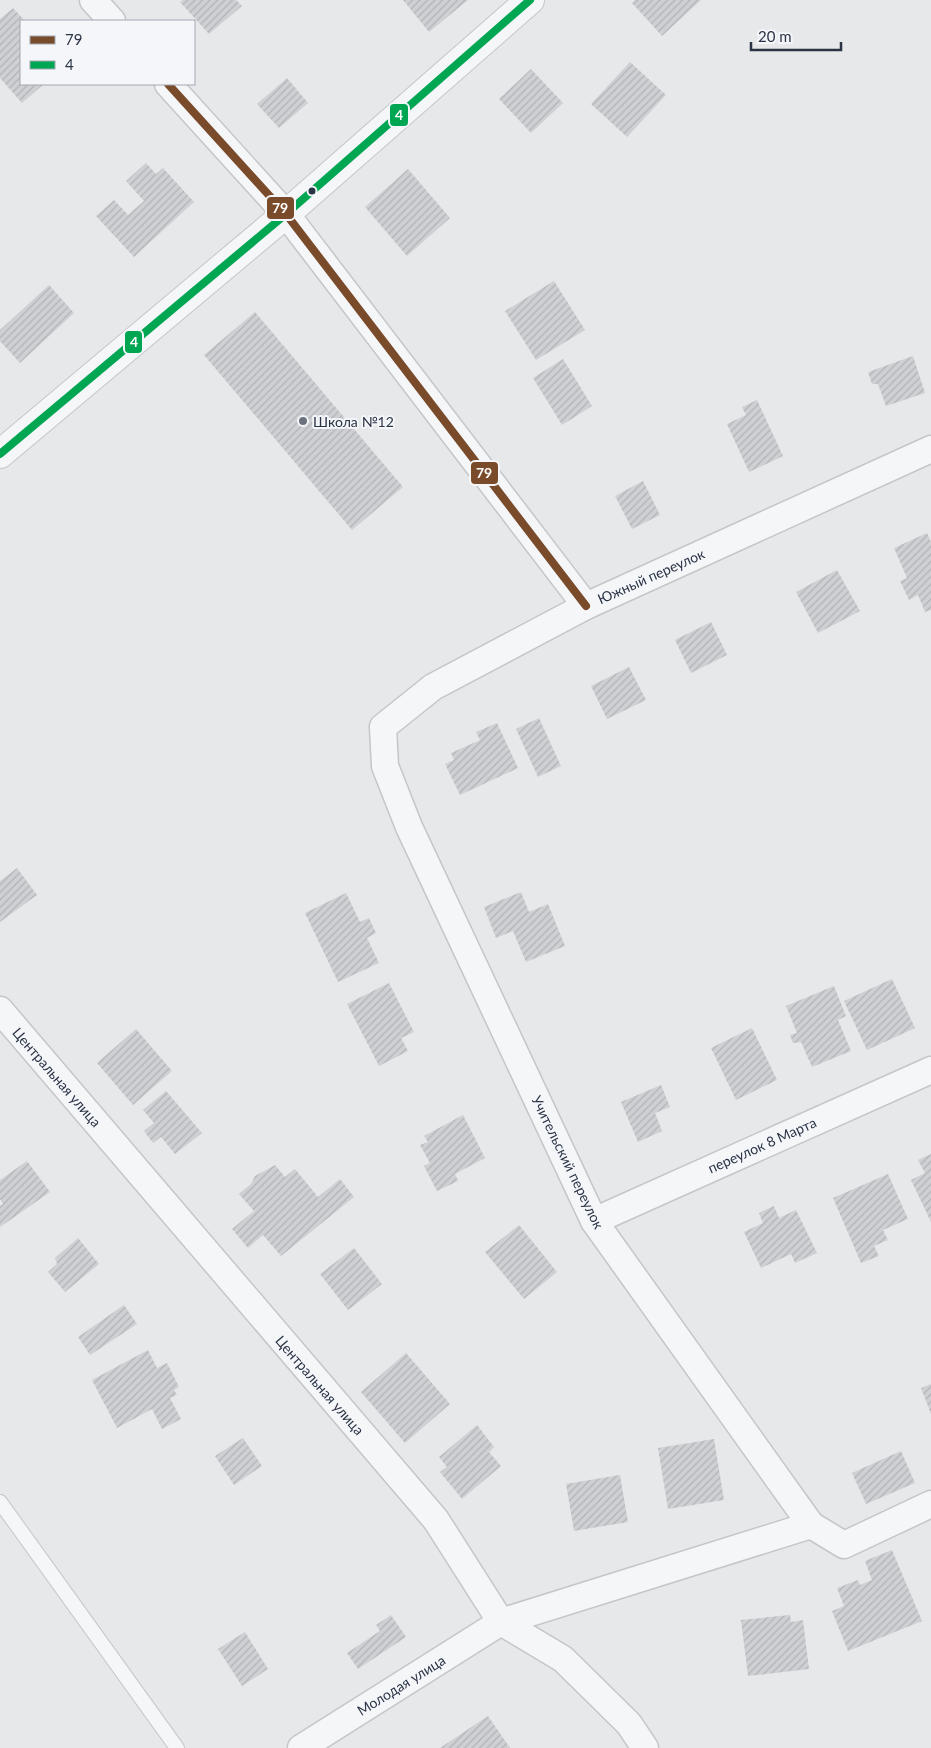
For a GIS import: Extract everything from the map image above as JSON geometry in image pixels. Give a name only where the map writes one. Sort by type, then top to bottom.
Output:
[{"type":"street","points":[[93,0],[111,20]]},
{"type":"street","points":[[0,454],[286,214],[530,0]]},
{"type":"street","points":[[169,85],[286,214],[586,606]]},
{"type":"street","name":"Южный переулок","points":[[383,727],[433,687],[586,606],[931,449]]},
{"type":"street","name":"Учительский переулок","points":[[383,727],[385,766],[409,827],[594,1221],[811,1525],[844,1544],[931,1504]]},
{"type":"street","name":"Центральная улица","points":[[0,1010],[436,1520],[501,1622],[563,1659],[629,1724],[646,1748]]},
{"type":"street","name":"переулок 8 Марта","points":[[594,1221],[931,1070]]},
{"type":"street","name":"Молодая улица","points":[[301,1748],[501,1622],[811,1525]]},
{"type":"lane","points":[[0,1502],[177,1748]]},
{"type":"building","points":[[183,0],[236,0],[242,6],[209,34],[180,2]]},
{"type":"building","points":[[403,0],[468,0],[429,32]]},
{"type":"building","points":[[635,0],[701,0],[662,36],[632,3]]},
{"type":"building","points":[[13,8],[24,20],[20,20],[20,85],[43,85],[22,103],[0,78],[0,19]]},
{"type":"building","points":[[630,62],[666,95],[627,137],[591,104]]},
{"type":"building","points":[[531,69],[563,103],[531,133],[499,99]]},
{"type":"building","points":[[287,78],[308,103],[279,128],[257,104]]},
{"type":"building","points":[[146,163],[156,174],[163,168],[194,202],[134,257],[96,216],[114,200],[128,215],[144,201],[126,181]]},
{"type":"building","points":[[408,169],[450,218],[407,256],[365,207]]},
{"type":"building","points":[[554,281],[585,330],[536,360],[505,311]]},
{"type":"building","points":[[49,285],[74,313],[20,363],[0,341],[0,330]]},
{"type":"building","name":"Школа №12","points":[[255,312],[403,487],[352,530],[204,355]]},
{"type":"building","points":[[913,356],[925,393],[886,406],[878,384],[872,384],[868,372]]},
{"type":"building","points":[[563,359],[592,406],[562,425],[533,378]]},
{"type":"building","points":[[757,400],[783,456],[749,472],[727,424],[746,415],[742,407]]},
{"type":"building","points":[[643,481],[660,515],[632,529],[615,496]]},
{"type":"building","points":[[927,533],[931,542],[931,610],[925,612],[918,595],[909,600],[900,581],[907,578],[894,548]]},
{"type":"building","points":[[837,570],[860,611],[818,633],[796,592]]},
{"type":"building","points":[[711,622],[727,655],[691,673],[675,640]]},
{"type":"building","points":[[629,667],[646,700],[607,719],[591,686]]},
{"type":"building","points":[[539,718],[561,766],[538,777],[516,729]]},
{"type":"building","points":[[497,723],[518,768],[460,795],[445,764],[454,760],[451,753],[480,740],[476,732]]},
{"type":"building","points":[[17,868],[37,895],[0,922],[0,881]]},
{"type":"building","points":[[521,892],[529,912],[548,904],[565,946],[526,962],[513,931],[496,938],[484,907]]},
{"type":"building","points":[[346,893],[360,922],[369,918],[376,933],[367,938],[379,963],[338,982],[305,913]]},
{"type":"building","points":[[892,979],[915,1028],[867,1050],[844,1001]]},
{"type":"building","points":[[389,983],[414,1032],[401,1038],[408,1051],[379,1066],[347,1004]]},
{"type":"building","points":[[834,986],[846,1016],[838,1020],[851,1051],[812,1067],[801,1042],[793,1043],[790,1035],[797,1033],[786,1006]]},
{"type":"building","points":[[752,1028],[777,1080],[736,1100],[711,1048]]},
{"type":"building","points":[[136,1029],[172,1071],[133,1105],[97,1063]]},
{"type":"building","points":[[661,1085],[670,1107],[655,1113],[662,1131],[638,1142],[621,1102]]},
{"type":"building","points":[[166,1091],[202,1133],[175,1154],[161,1137],[153,1143],[144,1131],[154,1123],[143,1110]]},
{"type":"building","points":[[463,1115],[485,1158],[455,1174],[458,1181],[437,1191],[424,1166],[430,1163],[420,1145],[428,1142],[424,1136]]},
{"type":"building","points":[[931,1154],[931,1222],[911,1180],[925,1173],[918,1160]]},
{"type":"building","points":[[27,1161],[50,1192],[0,1227],[0,1206],[3,1204],[0,1199],[0,1180]]},
{"type":"building","points":[[275,1165],[285,1177],[295,1169],[318,1197],[340,1179],[354,1197],[281,1256],[263,1235],[248,1248],[232,1229],[254,1211],[239,1194],[251,1184],[255,1176]]},
{"type":"building","points":[[888,1174],[908,1219],[883,1230],[888,1240],[874,1246],[879,1256],[861,1263],[833,1198]]},
{"type":"building","points":[[774,1206],[779,1218],[796,1210],[817,1253],[795,1263],[791,1254],[761,1268],[744,1232],[763,1223],[759,1213]]},
{"type":"building","points":[[519,1225],[557,1272],[524,1299],[485,1252]]},
{"type":"building","points":[[78,1238],[99,1264],[65,1292],[48,1272],[57,1264],[55,1258]]},
{"type":"building","points":[[354,1248],[382,1284],[348,1310],[320,1274]]},
{"type":"building","points":[[124,1305],[137,1324],[90,1355],[78,1337]]},
{"type":"building","points":[[148,1350],[157,1368],[167,1363],[179,1387],[174,1390],[177,1395],[170,1398],[181,1419],[162,1429],[152,1409],[117,1428],[92,1380]]},
{"type":"building","points":[[406,1353],[450,1404],[405,1443],[361,1392]]},
{"type":"building","points":[[931,1384],[931,1414],[921,1388]]},
{"type":"building","points":[[477,1425],[494,1447],[489,1452],[501,1466],[462,1499],[440,1472],[447,1467],[439,1457]]},
{"type":"building","points":[[243,1438],[262,1466],[234,1485],[215,1456]]},
{"type":"building","points":[[714,1439],[724,1500],[668,1509],[658,1448]]},
{"type":"building","points":[[901,1451],[915,1483],[866,1504],[852,1473]]},
{"type":"building","points":[[620,1475],[628,1522],[574,1531],[566,1484]]},
{"type":"building","points":[[892,1550],[922,1621],[848,1651],[832,1611],[844,1606],[837,1588],[858,1580],[860,1585],[872,1580],[865,1561]]},
{"type":"building","points":[[391,1615],[406,1637],[358,1669],[347,1653],[380,1631],[376,1625]]},
{"type":"building","points":[[790,1615],[791,1622],[803,1620],[809,1669],[748,1676],[741,1620]]},
{"type":"building","points":[[245,1632],[268,1669],[242,1686],[218,1649]]},
{"type":"building","points":[[488,1716],[510,1748],[440,1748]]},
{"type":"transit line","name":"4","points":[[0,454],[286,214],[530,0]]},
{"type":"transit line","name":"79","points":[[169,85],[286,214],[586,606]]},
{"type":"place","name":"Школа №12","points":[[303,421]]}]
